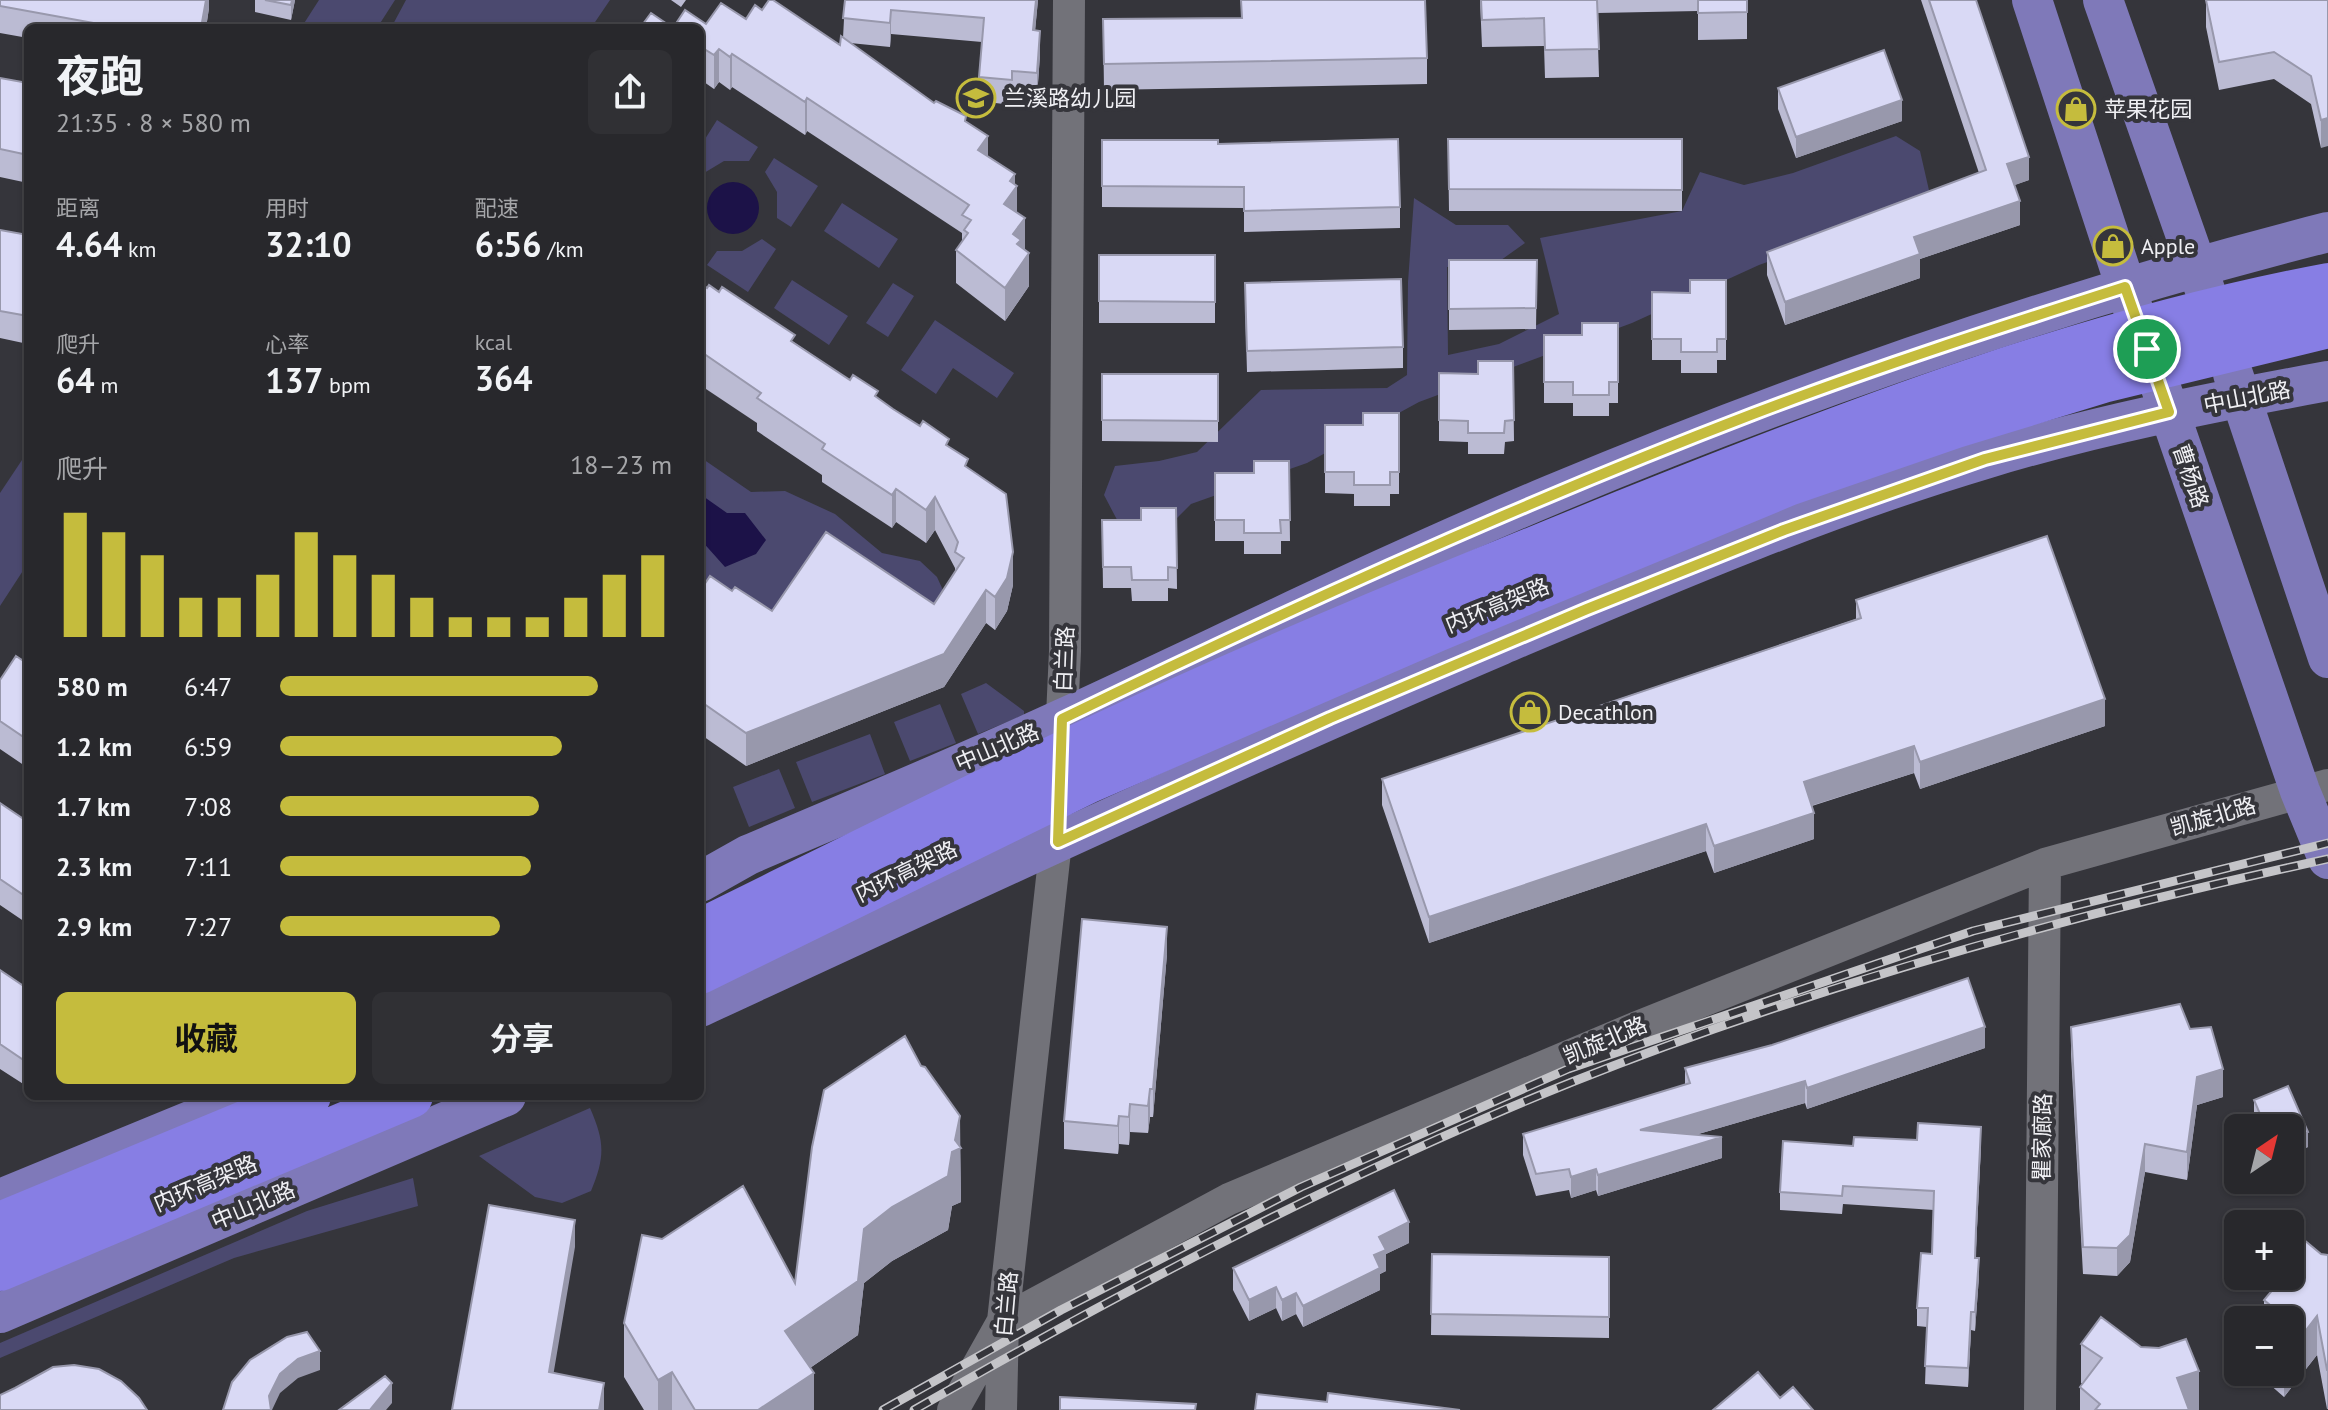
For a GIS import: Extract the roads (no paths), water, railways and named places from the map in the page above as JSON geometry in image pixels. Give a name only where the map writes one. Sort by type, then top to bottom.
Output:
[{"type":"highway","name":"内环高架路","points":[[704,929],[1091,740],[1412,598],[1640,506],[1945,389],[2080,345],[2328,282]]},
{"type":"highway","name":"内环高架路","points":[[704,970],[1089,781],[1436,630],[1788,484],[1956,426],[2103,381],[2321,328]]},
{"type":"highway","name":"内环高架路","points":[[0,1224],[299,1100]]},
{"type":"highway","name":"内环高架路","points":[[0,1269],[401,1100]]},
{"type":"highway","points":[[0,1200],[216,1135]]},
{"type":"main road","name":"曹杨路","points":[[2032,0],[2169,412],[2314,788],[2328,859]]},
{"type":"main road","points":[[2103,0],[2197,265],[2328,658]]},
{"type":"main road","name":"中山北路","points":[[704,880],[748,855],[1062,719],[1197,653],[1549,496],[1767,408],[1935,348],[2125,287],[2197,265],[2328,232]]},
{"type":"main road","name":"中山北路","points":[[704,1005],[1345,712],[1784,530],[1985,459],[2169,412],[2328,381]]},
{"type":"main road","points":[[0,1200],[241,1100]]},
{"type":"main road","name":"中山北路","points":[[0,1313],[497,1100]]},
{"type":"street","name":"白兰路","points":[[1001,1410],[1003,1321],[1058,842],[1069,0]]},
{"type":"street","name":"凯旋北路","points":[[1003,1321],[1229,1199],[1635,1028],[2045,864],[2314,788]]},
{"type":"street","name":"瞿家廊路","points":[[2040,1410],[2045,864]]},
{"type":"street","points":[[953,1410],[1003,1321]]},
{"type":"railway","points":[[883,1410],[1061,1310],[1301,1187],[1568,1069],[1973,931],[2328,843]]},
{"type":"railway","points":[[914,1410],[1074,1320],[1237,1235],[1403,1155],[1572,1082],[1851,983],[2136,903],[2328,859]]},
{"type":"place","name":"兰溪路幼儿园","points":[[976,98]]},
{"type":"place","name":"苹果花园","points":[[2076,109]]},
{"type":"place","name":"Apple","points":[[2113,246]]},
{"type":"place","name":"Decathlon","points":[[1530,712]]}]
